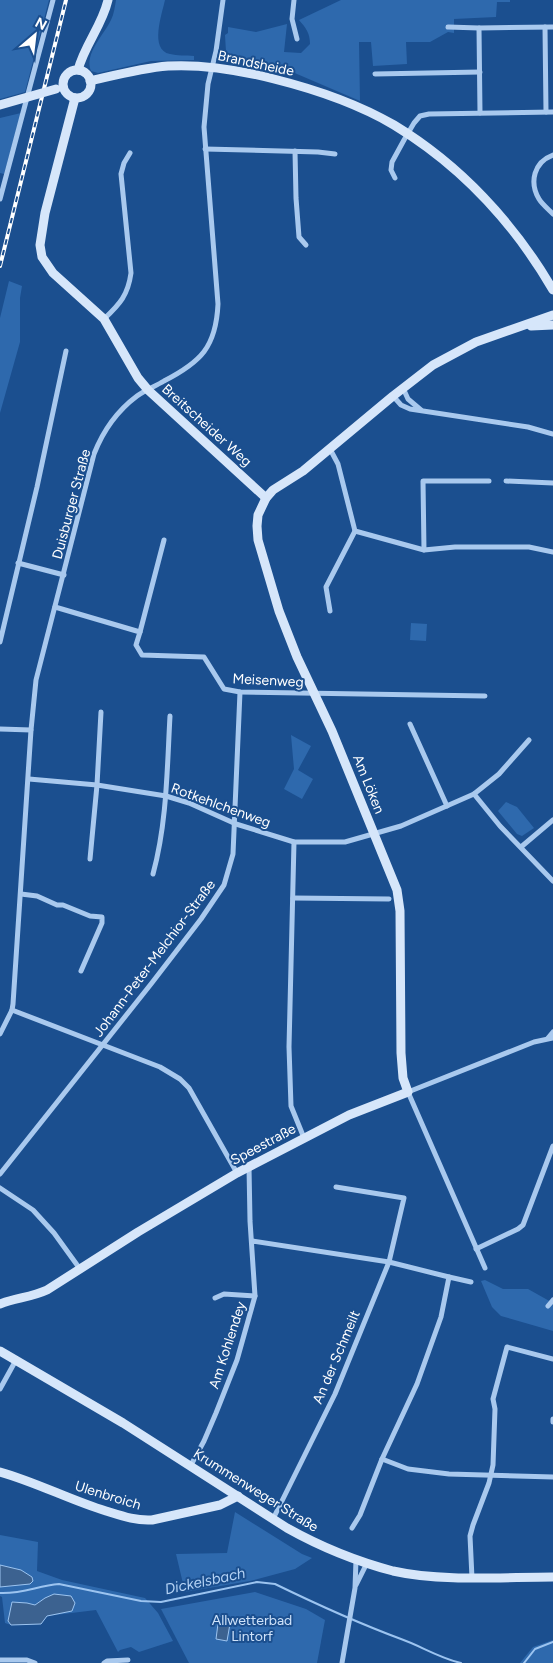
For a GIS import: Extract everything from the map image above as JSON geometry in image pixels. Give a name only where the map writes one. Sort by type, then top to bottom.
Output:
[{"type":"street","points":[[0,199],[53,0]]},
{"type":"street","points":[[78,70],[84,51],[100,22],[108,0]]},
{"type":"street","name":"Duisburger Straße","points":[[0,1034],[12,1010],[36,680],[94,454],[107,427],[119,414],[137,396],[185,371],[197,361],[216,330],[218,304],[204,124],[208,84],[223,0]]},
{"type":"street","points":[[294,0],[292,19],[296,39]]},
{"type":"street","points":[[448,27],[553,27]]},
{"type":"street","points":[[545,27],[546,112]]},
{"type":"street","points":[[478,28],[480,113]]},
{"type":"street","name":"Brandsheide","points":[[90,81],[154,67],[212,67],[262,76],[314,90],[362,110],[392,124],[407,134],[449,166],[488,202],[529,251],[553,290]]},
{"type":"street","points":[[0,105],[59,88],[68,73],[78,70],[86,74],[91,85],[87,93],[80,98],[68,95],[59,88]]},
{"type":"street","points":[[376,74],[480,72]]},
{"type":"street","name":"Breitscheider Weg","points":[[75,98],[45,213],[40,252],[45,264],[104,319],[138,378],[148,390],[266,498]]},
{"type":"street","points":[[395,178],[391,170],[392,162],[407,134],[420,116],[429,114],[553,112]]},
{"type":"street","points":[[205,149],[335,154]]},
{"type":"street","points":[[295,151],[299,237],[306,245]]},
{"type":"street","points":[[104,319],[118,306],[127,293],[130,282],[121,174],[124,162],[130,152]]},
{"type":"street","points":[[553,156],[540,162],[534,173],[535,192],[540,201],[553,214]]},
{"type":"street","points":[[266,498],[273,490],[303,471],[433,365],[462,348],[492,335],[553,315]]},
{"type":"street","points":[[521,326],[553,325]]},
{"type":"street","points":[[0,642],[38,487],[66,351]]},
{"type":"street","points":[[403,388],[408,399],[421,410]]},
{"type":"street","points":[[393,396],[401,405],[410,409],[528,427],[553,434]]},
{"type":"street","points":[[330,449],[338,464],[355,531],[326,587],[330,611]]},
{"type":"street","points":[[424,550],[423,481],[489,481]]},
{"type":"street","points":[[506,481],[553,483]]},
{"type":"street","name":"Am Löken","points":[[266,498],[258,515],[258,540],[279,611],[314,694],[332,731],[375,834],[399,898],[401,1053],[403,1078],[408,1092]]},
{"type":"street","points":[[355,531],[424,550],[529,547],[553,552]]},
{"type":"street","points":[[55,607],[140,632],[164,540]]},
{"type":"street","points":[[18,563],[64,574]]},
{"type":"street","name":"Meisenweg","points":[[140,632],[136,645],[142,655],[204,656],[224,689],[240,692],[485,696]]},
{"type":"street","name":"Johann-Peter-Melchior-Straße","points":[[0,1174],[201,919],[224,885],[234,854],[240,692]]},
{"type":"street","points":[[90,859],[101,712]]},
{"type":"street","points":[[154,874],[160,852],[166,796],[170,716]]},
{"type":"street","points":[[410,724],[447,806]]},
{"type":"street","points":[[0,729],[31,730]]},
{"type":"street","name":"Rotkehlchenweg","points":[[29,778],[97,785],[166,796],[189,803],[236,824],[294,842],[345,842],[401,826],[474,794],[499,774],[529,740]]},
{"type":"street","points":[[474,794],[500,826],[553,881]]},
{"type":"street","points":[[521,847],[553,820]]},
{"type":"street","points":[[294,842],[290,1047],[291,1104],[304,1138]]},
{"type":"street","points":[[21,894],[37,896],[57,905],[63,904],[90,916],[102,917],[102,923],[81,971]]},
{"type":"street","points":[[293,898],[389,899]]},
{"type":"street","points":[[12,1010],[160,1067],[173,1074],[189,1088],[237,1173]]},
{"type":"street","points":[[551,1038],[553,1032]]},
{"type":"street","name":"Speestraße","points":[[0,1304],[36,1295],[61,1282],[138,1232],[237,1173],[349,1115],[534,1042],[551,1038]]},
{"type":"street","points":[[408,1092],[485,1268]]},
{"type":"street","points":[[476,1248],[518,1229],[523,1224],[553,1146]]},
{"type":"street","name":"Am Kohlendey","points":[[191,1465],[204,1441],[234,1368],[255,1296],[250,1166]]},
{"type":"street","points":[[0,1188],[34,1210],[54,1233],[80,1270]]},
{"type":"street","name":"An der Schmeilt","points":[[273,1519],[334,1394],[389,1262],[404,1198],[336,1188]]},
{"type":"street","points":[[252,1240],[389,1262],[471,1282]]},
{"type":"street","points":[[352,1528],[360,1515],[382,1460],[428,1357],[441,1316],[449,1277]]},
{"type":"street","points":[[215,1298],[224,1294],[255,1296]]},
{"type":"street","points":[[548,1306],[553,1300]]},
{"type":"street","points":[[472,1578],[470,1536],[493,1465],[495,1409],[493,1399],[506,1347],[553,1359]]},
{"type":"street","name":"Krummenweger Straße","points":[[0,1351],[191,1465],[273,1519],[314,1543],[356,1560],[410,1574],[472,1578],[553,1577]]},
{"type":"street","points":[[0,1388],[17,1360]]},
{"type":"street","points":[[382,1460],[408,1470],[449,1474],[553,1477]]},
{"type":"street","name":"Ulenbroich","points":[[0,1472],[90,1506],[143,1521],[220,1505],[238,1496]]},
{"type":"street","points":[[342,1663],[355,1588],[356,1560]]},
{"type":"street","points":[[355,1588],[367,1563]]},
{"type":"street","points":[[0,1660],[27,1660],[35,1663]]},
{"type":"street","points":[[104,1663],[107,1661],[128,1660]]},
{"type":"green space","points":[[0,0],[49,0],[25,92],[0,99]]},
{"type":"green space","points":[[116,0],[165,0],[158,31],[160,46],[170,54],[194,56],[194,60],[151,61],[98,73],[91,71],[90,58],[92,51],[111,20]]},
{"type":"green space","points":[[341,0],[510,0],[510,2],[497,2],[496,17],[454,19],[454,33],[448,32],[430,42],[406,42],[407,64],[373,66],[371,42],[359,42],[360,101],[290,71],[233,59],[226,52],[225,35],[228,33],[228,27],[256,32],[287,24],[284,52],[301,53],[310,44],[310,40],[307,31],[299,20]]},
{"type":"green space","points":[[21,113],[4,174],[0,173],[0,118]]},
{"type":"green space","points":[[9,281],[22,286],[20,298],[20,342],[0,413],[0,318]]},
{"type":"green space","points":[[411,623],[427,624],[426,641],[410,640]]},
{"type":"green space","points":[[291,735],[311,746],[298,770],[313,779],[302,799],[284,789],[294,769]]},
{"type":"green space","points":[[506,802],[517,807],[534,828],[522,836],[517,834],[498,811]]},
{"type":"green space","points":[[485,1280],[503,1289],[528,1289],[553,1303],[553,1331],[501,1316],[492,1307],[481,1281]]},
{"type":"green space","points":[[235,1512],[302,1554],[312,1558],[295,1569],[250,1581],[185,1592],[176,1554],[227,1553]]},
{"type":"green space","points":[[0,1535],[38,1542],[37,1571],[62,1580],[145,1598],[158,1613],[173,1641],[139,1652],[131,1647],[118,1652],[96,1610],[47,1616],[41,1624],[11,1625],[5,1623],[2,1597],[0,1596]]},
{"type":"green space","name":"Allwetterbad Lintorf","points":[[255,1592],[306,1609],[325,1620],[317,1663],[189,1663],[161,1609]]},
{"type":"green space","points":[[553,1640],[553,1663],[520,1663],[533,1647]]},
{"type":"shaded area","points":[[0,1565],[21,1570],[32,1577],[33,1581],[30,1584],[0,1587]]},
{"type":"shaded area","points":[[54,1594],[71,1596],[75,1603],[72,1611],[47,1616],[41,1624],[11,1625],[8,1621],[12,1602],[35,1605]]},
{"type":"shaded area","points":[[219,1616],[231,1618],[227,1641],[216,1639]]},
{"type":"waterway","name":"Dickelsbach","points":[[0,1593],[59,1584],[141,1601],[161,1602],[257,1582],[275,1584],[353,1620],[461,1663]]},
{"type":"waterway","name":"Dickelsbach","points":[[524,1663],[535,1649],[553,1642]]},
{"type":"railway","points":[[0,266],[66,0]]}]
